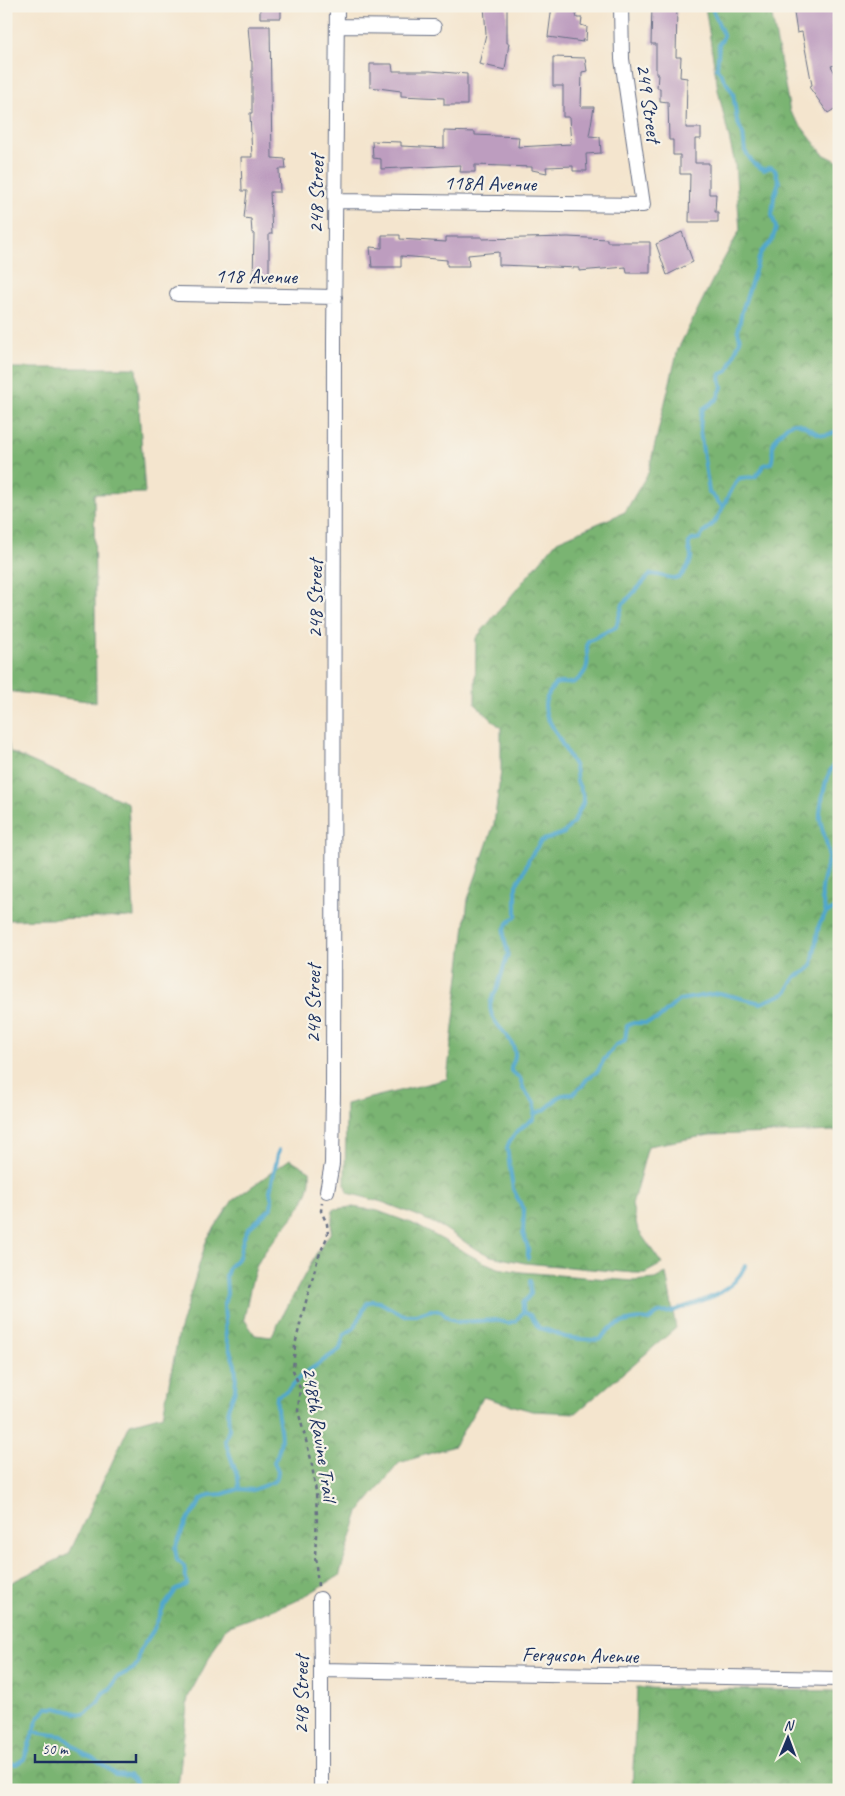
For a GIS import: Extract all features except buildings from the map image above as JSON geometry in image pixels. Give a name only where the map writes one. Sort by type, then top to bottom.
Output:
[{"type":"street","name":"248 Street","points":[[327,1191],[332,1164],[333,1094],[337,6]]},
{"type":"street","name":"249 Street","points":[[621,6],[622,59],[643,205]]},
{"type":"street","points":[[337,26],[434,27]]},
{"type":"street","name":"118A Avenue","points":[[336,201],[643,205]]},
{"type":"street","name":"118 Avenue","points":[[177,294],[335,297]]},
{"type":"street","name":"248 Street","points":[[320,1600],[320,1790]]},
{"type":"street","name":"Ferguson Avenue","points":[[321,1670],[839,1679]]},
{"type":"path","name":"248th Ravine Trail","points":[[320,1600],[315,1556],[316,1492],[311,1459],[298,1411],[300,1388],[293,1370],[295,1345],[302,1316],[318,1258],[328,1235],[327,1224],[321,1211],[322,1201],[327,1191]]},
{"type":"green space","points":[[705,6],[770,6],[790,112],[823,154],[839,162],[839,1131],[710,1135],[648,1146],[632,1205],[638,1230],[662,1264],[645,1273],[634,1273],[525,1263],[491,1256],[474,1248],[442,1227],[416,1215],[382,1202],[348,1193],[345,1185],[346,1104],[447,1079],[468,899],[494,824],[501,771],[501,728],[475,704],[476,638],[557,541],[625,512],[648,473],[678,349],[740,230],[735,164],[718,90]]},
{"type":"green space","points":[[6,368],[136,368],[145,493],[94,494],[96,702],[6,691]]},
{"type":"green space","points":[[6,730],[10,752],[128,803],[134,917],[6,920]]},
{"type":"green space","points":[[290,1159],[310,1171],[310,1184],[299,1208],[265,1252],[256,1268],[244,1319],[255,1335],[271,1337],[316,1254],[331,1232],[333,1209],[353,1207],[378,1211],[416,1225],[479,1260],[498,1268],[521,1272],[633,1281],[655,1279],[666,1273],[676,1328],[576,1413],[532,1411],[483,1397],[454,1446],[399,1463],[359,1512],[339,1576],[296,1601],[226,1627],[188,1697],[179,1779],[176,1790],[6,1790],[6,1585],[69,1554],[130,1424],[163,1415],[179,1332],[207,1239],[233,1200]]},
{"type":"green space","points":[[637,1688],[839,1691],[839,1790],[632,1790]]},
{"type":"waterway","points":[[714,6],[713,11],[723,34],[719,44],[717,68],[733,93],[737,121],[743,134],[745,151],[752,162],[764,170],[771,167],[775,170],[779,182],[774,197],[772,215],[776,228],[772,241],[761,252],[742,311],[738,331],[740,340],[728,371],[721,374],[722,387],[717,399],[703,409],[701,416],[700,431],[709,492],[722,506]]},
{"type":"waterway","points":[[528,1258],[528,1248],[523,1233],[524,1211],[513,1189],[507,1148],[514,1135],[534,1119],[535,1104],[524,1090],[520,1078],[511,1071],[515,1058],[514,1050],[509,1038],[493,1018],[490,1004],[498,987],[508,954],[504,933],[507,925],[516,916],[516,885],[529,859],[541,841],[564,833],[574,821],[583,803],[583,795],[577,781],[575,767],[547,717],[546,699],[555,684],[574,682],[581,676],[587,665],[588,641],[616,627],[623,604],[651,574],[679,578],[690,562],[689,543],[700,538],[714,522],[732,488],[740,478],[755,477],[764,465],[771,463],[773,444],[785,428],[795,423],[824,435],[839,430]]},
{"type":"waterway","points":[[826,913],[822,893],[828,851],[820,815],[827,779],[839,755]]},
{"type":"waterway","points":[[536,1113],[545,1109],[559,1097],[573,1094],[587,1079],[598,1071],[615,1046],[625,1040],[627,1026],[633,1023],[646,1023],[658,1019],[679,1000],[719,993],[761,1003],[786,993],[795,977],[807,971],[812,965],[819,925],[826,913],[839,907]]},
{"type":"waterway","points":[[239,1489],[238,1478],[225,1441],[229,1429],[228,1409],[235,1390],[236,1375],[235,1365],[226,1339],[224,1304],[227,1294],[226,1276],[229,1267],[239,1257],[248,1229],[271,1208],[270,1191],[279,1150]]},
{"type":"waterway","points":[[523,1312],[530,1315],[539,1328],[565,1337],[599,1340],[610,1329],[622,1323],[643,1319],[649,1320],[659,1313],[670,1312],[702,1301],[723,1291],[732,1284],[745,1266]]},
{"type":"waterway","points":[[6,1764],[16,1764],[24,1759],[38,1719],[47,1708],[57,1708],[84,1714],[97,1704],[103,1693],[111,1688],[116,1678],[133,1669],[138,1663],[140,1650],[153,1631],[163,1608],[176,1590],[187,1584],[184,1566],[177,1560],[175,1548],[187,1520],[201,1500],[209,1495],[223,1494],[239,1489],[253,1490],[273,1482],[278,1472],[274,1462],[281,1436],[277,1413],[277,1396],[286,1392],[301,1376],[340,1349],[344,1335],[354,1328],[367,1303],[379,1302],[403,1315],[416,1315],[431,1310],[441,1311],[448,1318],[458,1322],[496,1320],[508,1323],[516,1321],[523,1312],[523,1303],[531,1294],[530,1281]]},
{"type":"waterway","points":[[33,1732],[62,1736],[84,1754],[94,1758],[115,1774],[129,1775],[140,1790]]}]
